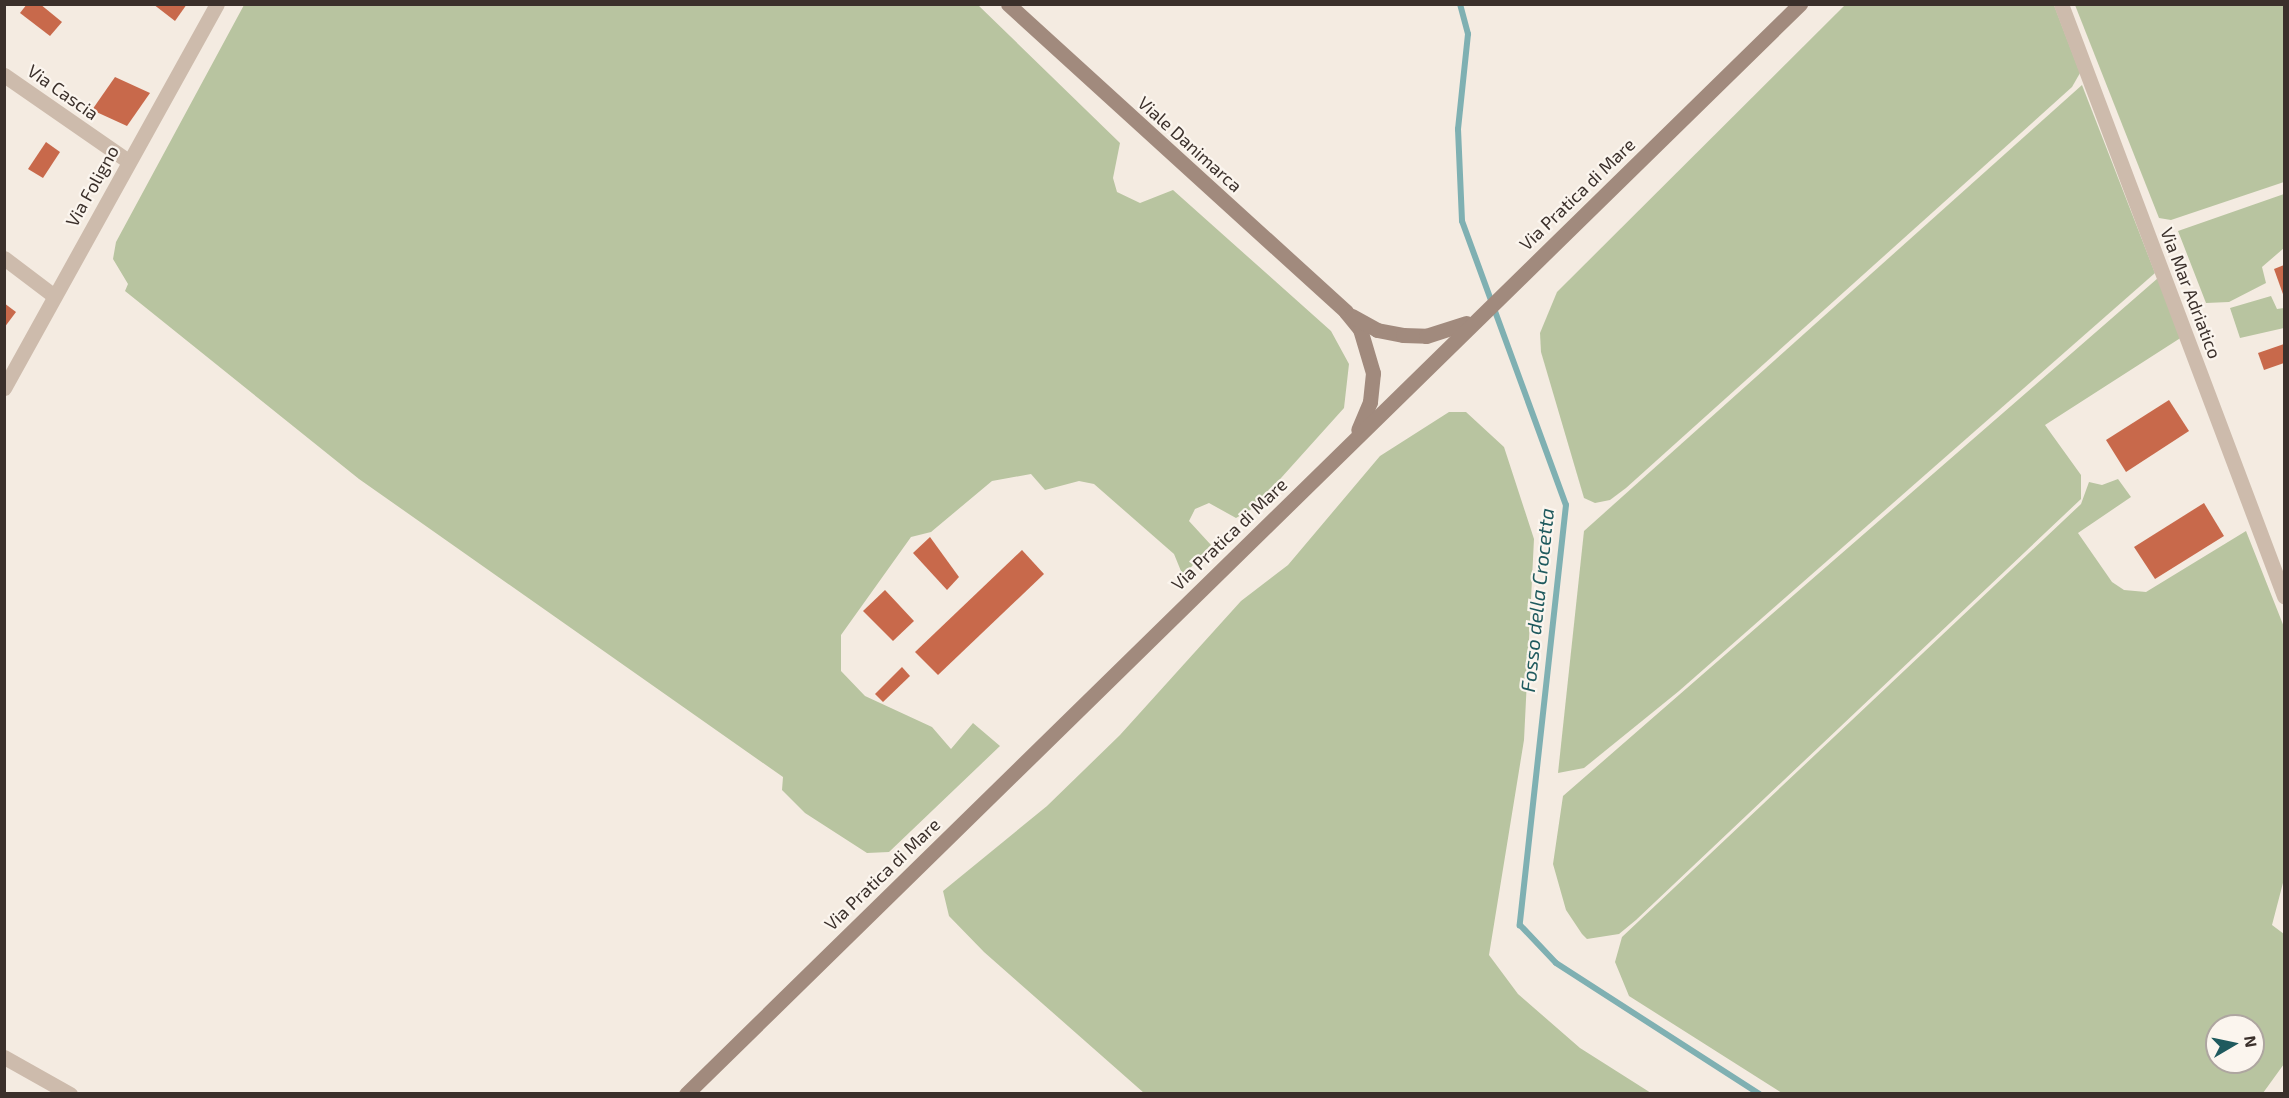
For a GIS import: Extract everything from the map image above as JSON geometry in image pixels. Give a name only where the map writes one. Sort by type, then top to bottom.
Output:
[{"type":"street","name":"Via Foligno","points":[[4,388],[217,4]]},
{"type":"street","name":"Viale Danimarca","points":[[1008,4],[1346,312],[1360,329],[1373,373],[1370,402],[1354,438]]},
{"type":"street","name":"Via Pratica di Mare","points":[[687,1094],[1354,438],[1800,4]]},
{"type":"street","name":"Via Mar Adriatico","points":[[2061,4],[2284,596]]},
{"type":"street","name":"Via Cascia","points":[[4,75],[128,161]]},
{"type":"street","points":[[4,258],[54,296]]},
{"type":"street","name":"Viale Danimarca","points":[[1346,312],[1377,330],[1403,335],[1426,336],[1477,319]]},
{"type":"street","points":[[4,1057],[70,1094]]},
{"type":"green space","points":[[244,5],[978,5],[1120,143],[1113,178],[1117,192],[1140,203],[1173,190],[1331,331],[1349,364],[1344,408],[1255,507],[1236,518],[1209,503],[1195,509],[1189,521],[1211,545],[1183,576],[1174,554],[1094,484],[1079,481],[1045,490],[1031,474],[992,481],[931,532],[911,537],[841,635],[841,671],[865,696],[932,727],[951,749],[973,723],[1000,746],[889,852],[867,853],[805,813],[782,790],[783,777],[359,479],[125,291],[128,284],[113,259],[116,242]]},
{"type":"green space","points":[[1845,5],[2054,5],[2080,73],[2072,87],[1626,488],[1610,500],[1595,503],[1584,498],[1541,352],[1540,333],[1557,292]]},
{"type":"green space","points":[[2075,5],[2284,5],[2284,182],[2171,220],[2159,218]]},
{"type":"green space","points":[[2082,85],[2155,273],[1679,691],[1584,768],[1558,773],[1584,531]]},
{"type":"green space","points":[[2284,194],[2284,248],[2262,267],[2266,283],[2229,302],[2206,303],[2178,231]]},
{"type":"green space","points":[[2158,278],[2182,337],[2045,425],[2081,475],[2081,499],[1636,920],[1619,934],[1587,939],[1566,910],[1553,864],[1563,796]]},
{"type":"green space","points":[[2271,296],[2277,309],[2284,308],[2284,328],[2240,338],[2230,308]]},
{"type":"green space","points":[[1449,412],[1466,412],[1504,447],[1534,539],[1524,740],[1489,955],[1518,994],[1580,1048],[1651,1093],[1144,1093],[984,952],[949,916],[943,891],[1047,806],[1120,735],[1241,601],[1288,565],[1380,456]]},
{"type":"green space","points":[[2118,479],[2131,497],[2078,533],[2112,582],[2124,590],[2146,592],[2246,531],[2284,627],[2284,879],[2272,925],[2284,934],[2284,1064],[2263,1093],[1782,1093],[1629,996],[1615,962],[1622,937],[2081,504],[2089,482],[2102,485]]},
{"type":"building","points":[[27,4],[40,4],[62,22],[50,36],[20,13]]},
{"type":"building","points":[[153,4],[187,4],[175,21]]},
{"type":"building","points":[[115,77],[150,93],[127,126],[92,110]]},
{"type":"building","points":[[46,142],[60,152],[43,178],[28,169]]},
{"type":"building","points":[[2284,265],[2284,297],[2274,269]]},
{"type":"building","points":[[4,303],[16,312],[4,328]]},
{"type":"building","points":[[2284,344],[2284,363],[2264,370],[2258,353]]},
{"type":"building","points":[[2169,400],[2189,431],[2126,472],[2106,440]]},
{"type":"building","points":[[2204,503],[2224,536],[2155,579],[2134,547]]},
{"type":"building","points":[[930,537],[959,577],[947,590],[913,553]]},
{"type":"building","points":[[1022,550],[1044,574],[938,675],[915,652]]},
{"type":"building","points":[[885,590],[914,621],[893,641],[863,611]]},
{"type":"building","points":[[902,667],[910,676],[883,702],[875,694]]},
{"type":"waterway","name":"Fosso della Crocetta","points":[[1460,4],[1468,34],[1458,129],[1462,221],[1566,505],[1520,925],[1556,963],[1759,1094]]}]
